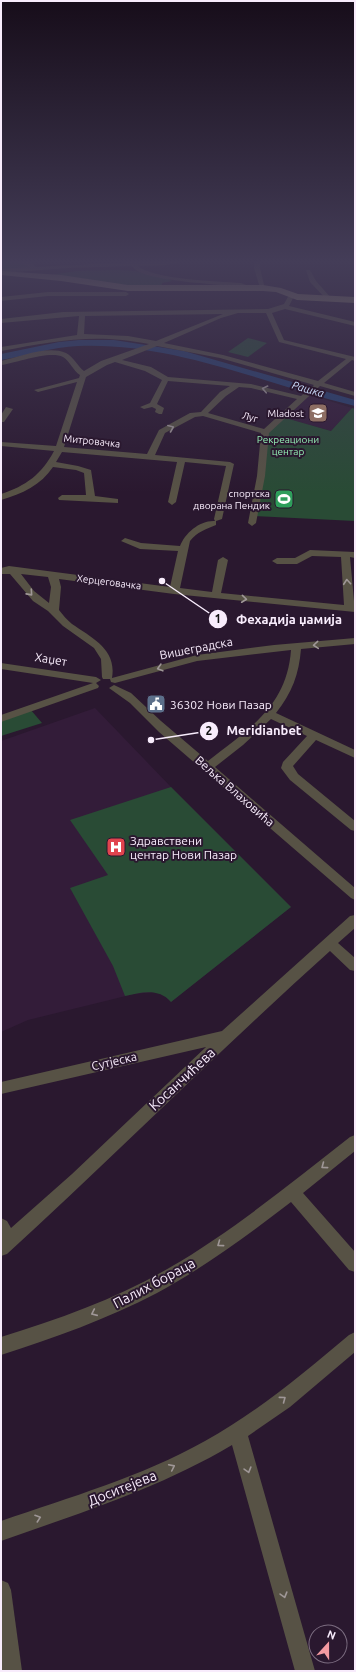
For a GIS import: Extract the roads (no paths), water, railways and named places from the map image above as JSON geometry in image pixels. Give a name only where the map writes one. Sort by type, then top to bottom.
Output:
[{"type":"street","points":[[1,349],[70,337]]},
{"type":"street","points":[[117,337],[221,356],[317,385],[355,394]]},
{"type":"street","points":[[38,390],[83,377],[100,364],[137,352],[171,337]]},
{"type":"street","points":[[279,337],[281,341],[353,358]]},
{"type":"street","points":[[1,363],[49,354],[66,356],[83,377]]},
{"type":"street","name":"Луг","points":[[203,414],[265,432],[317,385],[353,358]]},
{"type":"street","points":[[115,360],[148,369],[166,379],[237,385],[305,396]]},
{"type":"street","points":[[2,496],[29,486],[52,464],[60,449],[83,377]]},
{"type":"street","points":[[153,405],[166,379]]},
{"type":"street","points":[[149,458],[162,432],[181,423],[190,416],[203,414],[223,394],[237,385]]},
{"type":"street","points":[[144,407],[153,405],[160,408],[159,412]]},
{"type":"street","points":[[1,420],[9,409]]},
{"type":"street","points":[[252,523],[260,476],[265,432]]},
{"type":"street","name":"Митровачка","points":[[1,444],[181,461],[230,464],[215,521],[188,537],[182,549],[178,578],[174,591]]},
{"type":"street","points":[[172,502],[181,461]]},
{"type":"street","points":[[52,464],[78,468],[88,472],[91,498]]},
{"type":"street","points":[[62,498],[91,498],[115,501]]},
{"type":"street","points":[[125,541],[140,546],[182,549]]},
{"type":"street","points":[[277,561],[297,561],[310,553],[355,556]]},
{"type":"street","points":[[345,556],[352,609]]},
{"type":"street","points":[[216,595],[223,560]]},
{"type":"street","points":[[1,565],[11,570],[19,577],[34,598],[54,611],[68,626],[88,637],[100,649],[105,656],[112,682]]},
{"type":"street","name":"Херцеговачка","points":[[1,571],[11,570],[174,591],[352,609]]},
{"type":"street","points":[[52,576],[56,583],[53,602],[54,611]]},
{"type":"street","name":"Вишеградска","points":[[112,682],[197,658],[296,646],[355,641]]},
{"type":"street","points":[[208,766],[271,715],[285,695],[291,682],[296,666],[296,646]]},
{"type":"street","name":"Хаџет","points":[[1,666],[95,683],[103,691],[112,682]]},
{"type":"street","name":"Вељка Влаховића","points":[[112,682],[159,725],[355,895]]},
{"type":"street","points":[[1,719],[95,683]]},
{"type":"street","points":[[271,715],[355,754]]},
{"type":"street","points":[[314,736],[290,759],[286,765],[287,768],[294,777],[355,827]]},
{"type":"street","name":"Косанчићева","points":[[1,1226],[6,1244],[72,1184],[227,1036],[355,920]]},
{"type":"street","points":[[329,942],[355,966]]},
{"type":"street","name":"Сутјеска","points":[[1,1088],[227,1036]]},
{"type":"street","name":"Палих бораца","points":[[1,1346],[78,1320],[161,1281],[209,1253],[355,1142]]},
{"type":"street","points":[[291,1191],[355,1264]]},
{"type":"street","name":"Доситејева","points":[[1,1531],[138,1483],[238,1432],[288,1395],[355,1341]]},
{"type":"street","points":[[238,1432],[305,1671]]},
{"type":"street","points":[[1,1590],[12,1671]]},
{"type":"waterway","name":"Рашка","points":[[1,357],[59,345],[79,343],[114,344],[149,348],[184,354],[218,363],[355,403]]},
{"type":"place","name":"Mladost","points":[[318,413]]},
{"type":"place","name":"спортска дворана Пендик","points":[[284,499]]},
{"type":"place","name":"Фехадија џамија","points":[[162,581]]},
{"type":"place","name":"36302 Нови Пазар","points":[[156,704]]},
{"type":"place","name":"Meridianbet","points":[[151,740]]},
{"type":"place","name":"Здравствени центар Нови Пазар","points":[[116,847]]},
{"type":"park label","name":"Рекреациони центар","points":[[288,444]]}]
